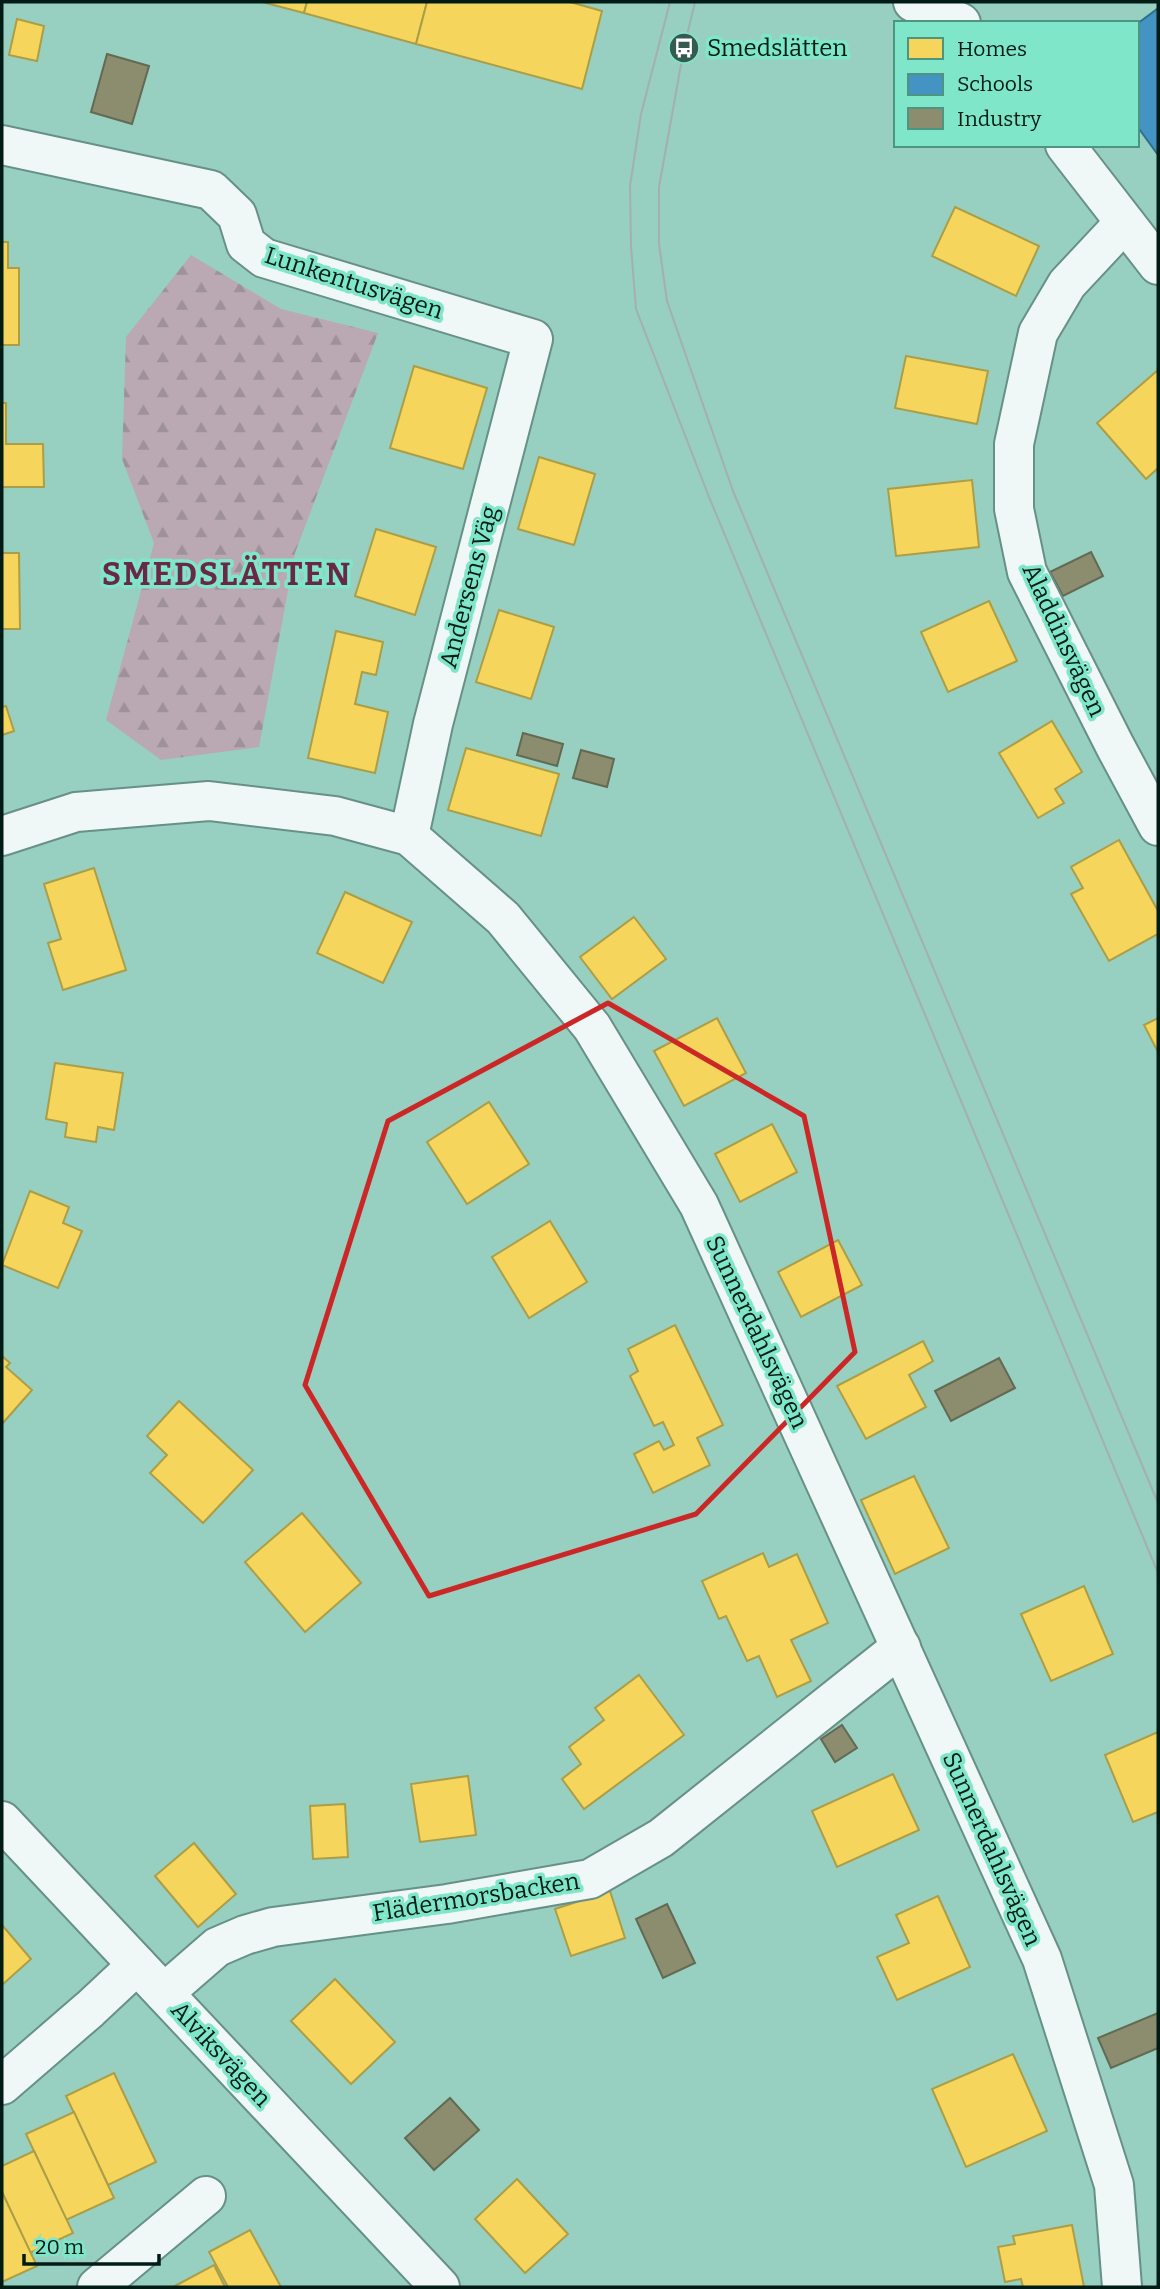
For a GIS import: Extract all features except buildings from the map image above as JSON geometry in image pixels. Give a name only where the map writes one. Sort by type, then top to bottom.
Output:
[{"type":"street","points":[[920,2],[957,21]]},
{"type":"street","name":"Lunkentusvägen","points":[[2,145],[211,190],[237,215],[246,244],[264,258],[533,339]]},
{"type":"street","points":[[1067,147],[1158,265]]},
{"type":"street","name":"Aladdinsvägen","points":[[1124,223],[1067,284],[1038,333],[1014,444],[1014,509],[1027,572],[1158,826]]},
{"type":"street","name":"Andersens Väg","points":[[409,836],[433,724],[533,339]]},
{"type":"street","name":"Sunnerdahlsvägen","points":[[2,835],[76,812],[209,801],[335,816],[409,836],[503,918],[592,1027],[699,1205],[1042,1959],[1114,2185],[1122,2287]]},
{"type":"street","name":"Flädermorsbacken","points":[[164,1993],[217,1947],[273,1927],[447,1905],[590,1879],[661,1838],[901,1647]]},
{"type":"street","name":"Alviksvägen","points":[[2,1821],[440,2287]]},
{"type":"street","points":[[2,2085],[90,2010],[137,1965]]},
{"type":"street","points":[[97,2287],[205,2196]]},
{"type":"highlighted area","points":[[608,1003],[804,1116],[855,1352],[696,1514],[429,1596],[305,1385],[388,1121]]},
{"type":"green space","points":[[191,255],[281,309],[378,333],[295,553],[259,747],[161,760],[106,720],[154,543],[122,459],[126,337]]},
{"type":"tram line","points":[[670,2],[641,114],[630,186],[636,309],[709,497],[1158,1573]]},
{"type":"tram line","points":[[695,2],[659,187],[659,244],[667,301],[733,491],[1158,1503]]},
{"type":"place","name":"Smedslätten","points":[[684,48]]},
{"type":"district","name":"SMEDSLÄTTEN","points":[[227,574]]}]
